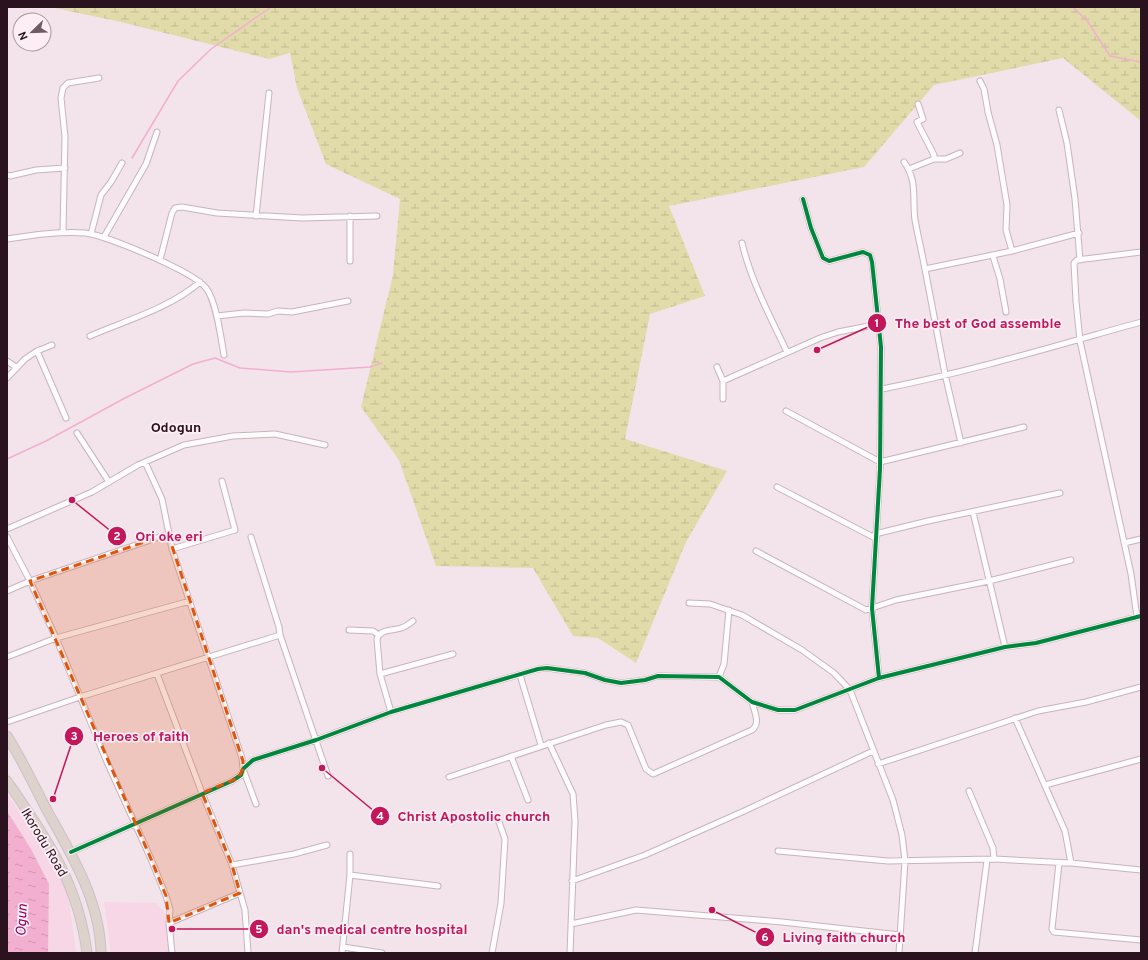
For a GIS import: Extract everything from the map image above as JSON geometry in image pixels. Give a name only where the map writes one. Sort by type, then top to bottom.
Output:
[{"type":"highway","name":"Ikorodu Road","points":[[7,736],[21,757],[80,870],[99,931],[101,953]]},
{"type":"highway","name":"Ikorodu Road","points":[[7,781],[35,821],[63,868],[77,902],[83,922],[88,953]]},
{"type":"street","points":[[64,232],[65,137],[61,98],[63,88],[68,83],[99,78]]},
{"type":"street","points":[[980,81],[984,89],[988,112],[997,145],[1007,205],[1006,230],[1012,251]]},
{"type":"street","points":[[256,216],[269,92]]},
{"type":"street","points":[[918,104],[923,118],[917,122],[934,155],[934,159]]},
{"type":"street","points":[[1059,110],[1070,163],[1079,233],[1080,260]]},
{"type":"street","points":[[104,237],[146,164],[157,132]]},
{"type":"street","points":[[909,170],[934,159],[946,159],[960,153]]},
{"type":"street","points":[[904,162],[909,170],[915,197],[915,220],[945,374],[961,443]]},
{"type":"street","points":[[91,234],[101,195],[111,182],[122,163]]},
{"type":"street","points":[[7,175],[10,176],[36,170],[65,168]]},
{"type":"street","points":[[803,199],[820,253],[825,260],[832,261],[863,252],[870,255],[872,262],[879,324],[882,389],[880,462],[872,608],[878,678]]},
{"type":"street","points":[[160,260],[172,213],[176,208],[182,207],[217,213],[302,218],[377,216]]},
{"type":"street","points":[[350,216],[350,261]]},
{"type":"street","points":[[7,239],[64,232],[91,234],[104,237],[160,260],[200,282],[210,294],[217,316],[224,355]]},
{"type":"street","points":[[925,269],[993,256],[1079,233]]},
{"type":"street","points":[[742,242],[746,262],[760,296],[787,352]]},
{"type":"street","points":[[71,852],[232,781],[241,775],[243,769],[253,760],[316,740],[391,712],[520,675],[532,670],[547,668],[585,672],[605,680],[621,683],[645,680],[658,676],[719,677],[752,702],[786,711],[795,710],[878,678],[1005,647],[1036,643],[1139,616],[1080,341],[1074,263],[1080,260],[1141,252]]},
{"type":"street","points":[[993,256],[1000,279],[1006,312]]},
{"type":"street","points":[[90,336],[173,300],[188,292],[200,282]]},
{"type":"street","points":[[217,316],[244,313],[268,314],[278,311],[292,312],[348,301]]},
{"type":"street","points":[[882,389],[914,383],[1080,341],[1141,322]]},
{"type":"street","points":[[723,381],[787,352],[838,332],[879,324]]},
{"type":"street","points":[[7,378],[16,367],[37,352],[52,345]]},
{"type":"street","points":[[37,352],[66,418]]},
{"type":"street","points":[[7,361],[16,367]]},
{"type":"street","points":[[717,367],[723,381],[723,399]]},
{"type":"street","points":[[786,411],[880,462],[1024,427]]},
{"type":"street","points":[[77,433],[109,482]]},
{"type":"street","points":[[7,529],[92,492],[145,462],[184,445],[245,435],[275,434],[325,445]]},
{"type":"street","points":[[145,462],[162,499],[172,549],[242,758],[243,769],[256,804]]},
{"type":"street","points":[[172,549],[234,530],[222,481]]},
{"type":"street","points":[[776,487],[875,536],[928,520],[974,512],[1060,493]]},
{"type":"street","points":[[974,512],[1005,647]]},
{"type":"street","points":[[7,591],[30,581],[168,534]]},
{"type":"street","points":[[251,537],[279,626],[280,635],[328,776]]},
{"type":"street","points":[[7,538],[30,581],[56,638],[134,824],[151,858],[170,910],[169,923],[172,953]]},
{"type":"street","points":[[1124,543],[1141,540]]},
{"type":"street","points":[[756,551],[866,610],[896,600],[989,581],[1071,560]]},
{"type":"street","points":[[7,657],[56,638],[190,601]]},
{"type":"street","points":[[689,603],[710,604],[729,610],[771,631],[802,650],[834,673],[850,690],[897,812],[905,862],[899,953]]},
{"type":"street","points":[[719,677],[724,664],[729,610]]},
{"type":"street","points":[[378,635],[382,632],[403,627],[413,621]]},
{"type":"street","points":[[349,630],[373,631],[378,635]]},
{"type":"street","points":[[7,722],[80,697],[208,659],[280,635]]},
{"type":"street","points":[[378,635],[380,674],[391,712]]},
{"type":"street","points":[[380,674],[453,654]]},
{"type":"street","points":[[157,674],[202,794],[232,865],[245,910],[248,953]]},
{"type":"street","points":[[520,675],[541,745]]},
{"type":"street","points":[[878,764],[1014,718],[1038,711],[1086,702],[1141,687]]},
{"type":"street","points":[[449,777],[541,745],[606,725],[625,723],[632,732],[646,769],[653,774],[752,730],[757,725],[757,721],[752,702]]},
{"type":"street","points":[[1014,718],[1065,831],[1072,863]]},
{"type":"street","points":[[549,743],[573,794],[575,821],[570,953]]},
{"type":"street","points":[[572,881],[666,846],[873,751]]},
{"type":"street","points":[[511,756],[528,800]]},
{"type":"street","points":[[1045,785],[1141,759]]},
{"type":"street","points":[[968,791],[992,848],[994,860]]},
{"type":"street","points":[[492,953],[502,903],[505,839],[498,818]]},
{"type":"street","points":[[232,865],[294,854],[327,845]]},
{"type":"street","points":[[778,851],[905,862],[994,860],[1072,863],[1141,870]]},
{"type":"street","points":[[350,854],[350,875],[342,950],[382,953]]},
{"type":"street","points":[[975,953],[987,860]]},
{"type":"street","points":[[1059,863],[1052,929],[1054,932],[1141,940]]},
{"type":"street","points":[[350,875],[438,886]]},
{"type":"street","points":[[169,923],[240,893]]},
{"type":"street","points":[[571,924],[636,910],[782,922],[900,934]]},
{"type":"highlighted area","points":[[168,534],[243,761],[243,769],[238,778],[202,793],[232,865],[240,893],[169,923],[166,896],[151,859],[30,581]]},
{"type":"shaded area","points":[[7,793],[54,866],[68,893],[76,953],[48,953],[49,884],[31,849],[7,810]]},
{"type":"shaded area","points":[[104,902],[156,903],[175,926],[174,953],[111,953]]},
{"type":"green space","points":[[50,7],[1141,7],[1141,121],[1063,58],[934,85],[864,167],[669,206],[705,296],[650,314],[625,439],[727,471],[686,542],[636,663],[598,638],[573,636],[533,568],[436,566],[399,460],[361,407],[393,275],[400,199],[326,164],[297,88],[290,53],[269,59],[121,22]]},
{"type":"water","name":"Ogun","points":[[7,811],[31,849],[49,884],[48,953],[7,953]]},
{"type":"waterway","points":[[132,158],[178,81],[211,49],[271,7]]},
{"type":"waterway","points":[[1073,7],[1088,22],[1110,56],[1141,62]]},
{"type":"waterway","points":[[7,459],[46,441],[125,398],[193,364],[215,358],[240,368],[291,372],[370,367],[382,363]]},
{"type":"cycle path","points":[[803,199],[811,228],[823,258],[829,261],[863,252],[870,255],[872,262],[881,347],[880,469],[872,608],[879,678]]},
{"type":"cycle path","points":[[71,852],[232,781],[241,775],[243,769],[253,760],[316,740],[391,712],[538,669],[547,668],[585,673],[605,680],[621,683],[645,680],[658,676],[719,677],[752,702],[778,710],[795,710],[879,678],[1005,647],[1036,643],[1141,616]]},
{"type":"place","name":"The best of God assemble","points":[[817,350]]},
{"type":"place","name":"Ori oke eri","points":[[72,500]]},
{"type":"place","name":"Christ Apostolic church","points":[[322,768]]},
{"type":"place","name":"Heroes of faith","points":[[53,799]]},
{"type":"place","name":"Living faith church","points":[[712,910]]},
{"type":"place","name":"dan's medical centre hospital","points":[[172,929]]},
{"type":"district","name":"Odogun","points":[[176,427]]}]
